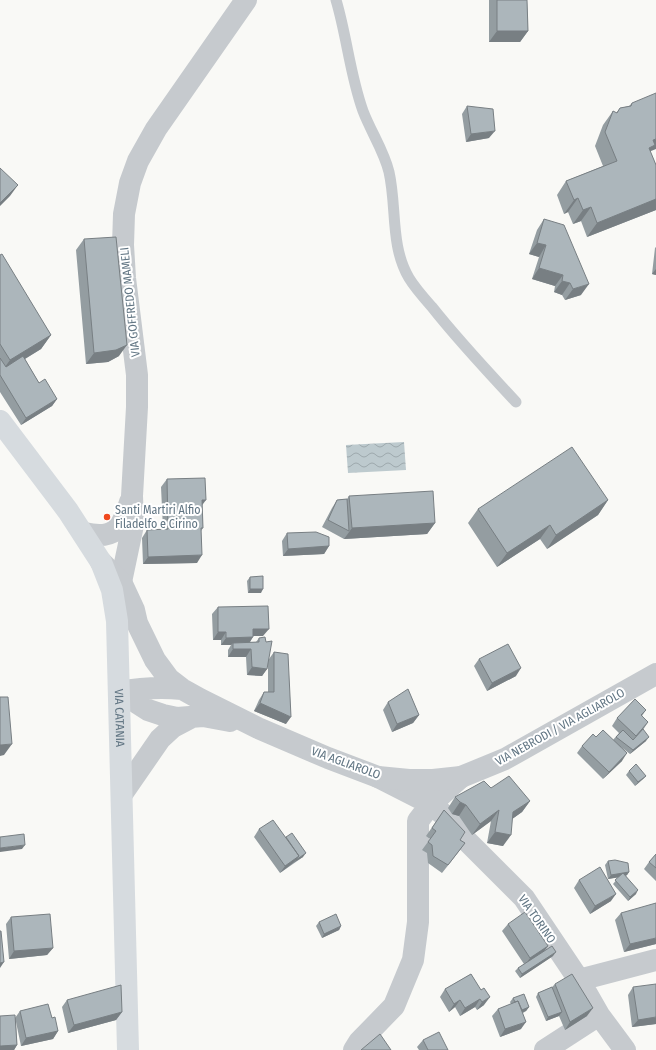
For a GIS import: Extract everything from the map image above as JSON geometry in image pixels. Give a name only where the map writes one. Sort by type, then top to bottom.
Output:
[{"type":"main road","name":"VIA CATANIA","points":[[0,421],[84,533],[101,562],[112,590],[125,615],[120,692],[128,1050]]},
{"type":"street","name":"VIA GOFFREDO MAMELI","points":[[126,526],[132,496],[137,375],[125,278],[123,245],[124,214],[130,183],[138,161],[156,129],[246,0]]},
{"type":"street","points":[[84,533],[95,536],[106,535],[126,526]]},
{"type":"street","points":[[121,582],[101,562],[106,546],[126,526]]},
{"type":"street","points":[[126,526],[121,582],[125,615],[137,624],[155,660],[169,679],[182,689],[258,728]]},
{"type":"street","points":[[125,615],[126,526]]},
{"type":"street","name":"VIA NEBRODI / VIA AGLIAROLO","points":[[461,777],[505,759],[656,674]]},
{"type":"street","points":[[120,692],[163,687],[182,689]]},
{"type":"street","points":[[120,692],[148,710],[163,715],[177,718],[203,716],[258,728]]},
{"type":"street","points":[[122,794],[160,739],[173,727],[192,717]]},
{"type":"street","name":"VIA AGLIAROLO","points":[[258,728],[328,758],[378,776],[427,780],[461,777]]},
{"type":"street","name":"VIA TORINO","points":[[378,776],[431,804],[444,814],[467,841],[524,898],[579,980],[599,1015],[625,1050]]},
{"type":"street","points":[[354,1050],[359,1042],[394,1006],[413,960],[418,922],[418,821],[431,804],[461,777]]},
{"type":"street","points":[[579,980],[656,960]]},
{"type":"street","points":[[545,1050],[599,1015]]},
{"type":"lane","points":[[336,0],[343,21],[351,69],[363,112],[389,171],[393,190],[397,244],[402,262],[409,278],[454,335],[516,402]]},
{"type":"water","points":[[404,442],[406,470],[348,473],[346,445]]},
{"type":"building","points":[[497,0],[527,0],[528,31],[497,31]]},
{"type":"building","points":[[656,93],[656,139],[653,140],[655,145],[649,148],[656,165],[656,199],[597,223],[591,207],[583,210],[578,198],[574,200],[566,181],[617,161],[605,132],[613,111],[617,113],[620,108],[631,106],[632,103]]},
{"type":"building","points":[[467,106],[493,109],[495,131],[471,134]]},
{"type":"building","points":[[0,168],[18,185],[0,203]]},
{"type":"building","points":[[544,219],[564,225],[589,284],[573,289],[570,283],[562,281],[563,275],[539,268],[546,245],[537,243]]},
{"type":"building","points":[[116,237],[127,345],[116,350],[94,353],[84,239]]},
{"type":"building","points":[[2,254],[51,335],[10,360],[0,344],[0,255]]},
{"type":"building","points":[[23,356],[39,383],[45,379],[57,399],[26,418],[0,375],[0,358],[6,367]]},
{"type":"building","points":[[572,447],[608,500],[556,535],[550,525],[507,553],[478,509]]},
{"type":"building","points":[[205,478],[206,500],[202,500],[202,555],[148,557],[147,530],[168,529],[167,479]]},
{"type":"building","points":[[433,491],[435,523],[352,528],[349,496]]},
{"type":"building","points":[[347,499],[349,531],[328,520],[337,500]]},
{"type":"building","points":[[316,532],[329,537],[329,546],[288,549],[287,533]]},
{"type":"building","points":[[263,576],[263,589],[250,589],[250,577]]},
{"type":"building","points":[[268,606],[269,629],[253,629],[253,637],[226,638],[226,632],[218,632],[218,607]]},
{"type":"building","points":[[265,637],[266,642],[272,641],[267,669],[252,667],[251,649],[233,649],[233,643],[259,642],[259,638]]},
{"type":"building","points":[[508,644],[521,668],[492,683],[479,659]]},
{"type":"building","points":[[274,652],[288,654],[291,717],[260,703],[264,692],[274,692]]},
{"type":"building","points":[[408,689],[419,715],[397,724],[388,702]]},
{"type":"building","points":[[0,697],[8,697],[12,744],[0,745]]},
{"type":"building","points":[[635,699],[646,710],[641,715],[648,722],[636,736],[617,718]]},
{"type":"building","points":[[643,729],[649,737],[633,750],[616,737],[623,730],[633,740]]},
{"type":"building","points":[[603,730],[627,753],[609,772],[582,746],[593,734],[596,737]]},
{"type":"building","points":[[636,764],[646,776],[638,782],[629,771]]},
{"type":"building","points":[[509,776],[530,801],[513,812],[511,835],[495,832],[499,810],[480,824],[466,805],[455,797],[484,781],[491,788]]},
{"type":"building","points":[[444,810],[465,832],[460,840],[465,843],[448,865],[433,856],[432,845],[428,842],[436,831],[432,828]]},
{"type":"building","points":[[273,820],[299,856],[285,866],[259,829]]},
{"type":"building","points":[[292,833],[306,853],[296,860],[299,856],[286,837]]},
{"type":"building","points":[[24,834],[25,845],[0,848],[0,837]]},
{"type":"building","points":[[656,854],[656,868],[649,862]]},
{"type":"building","points":[[615,860],[628,863],[629,872],[611,875],[608,861]]},
{"type":"building","points":[[600,867],[616,894],[595,906],[579,880]]},
{"type":"building","points":[[623,873],[638,890],[630,897],[615,880]]},
{"type":"building","points":[[656,903],[656,938],[630,944],[621,913]]},
{"type":"building","points":[[525,912],[548,946],[530,958],[508,924]]},
{"type":"building","points":[[50,914],[53,948],[14,951],[11,917]]},
{"type":"building","points":[[336,914],[341,926],[324,934],[319,922]]},
{"type":"building","points":[[0,931],[4,962],[0,963]]},
{"type":"building","points":[[552,946],[556,952],[522,974],[518,968]]},
{"type":"building","points":[[471,974],[481,990],[484,988],[490,997],[482,1002],[480,999],[465,1008],[460,1000],[454,1004],[445,989]]},
{"type":"building","points":[[572,974],[593,1008],[570,1022],[555,984]]},
{"type":"building","points":[[656,984],[656,1017],[638,1020],[633,987]]},
{"type":"building","points":[[121,985],[122,1012],[74,1025],[67,1000]]},
{"type":"building","points":[[552,987],[562,1012],[548,1017],[538,993]]},
{"type":"building","points":[[524,994],[529,1007],[522,1010],[518,1001],[515,1002],[513,998]]},
{"type":"building","points":[[518,1001],[526,1022],[505,1029],[498,1009]]},
{"type":"building","points":[[48,1004],[52,1018],[55,1017],[58,1031],[26,1038],[20,1011]]},
{"type":"building","points":[[15,1015],[17,1045],[0,1046],[0,1016]]},
{"type":"building","points":[[439,1032],[448,1050],[428,1050],[423,1040]]},
{"type":"building","points":[[380,1034],[391,1050],[361,1050]]},
{"type":"place","name":"Santi Martiri Alfio Filadelfo e Cirino","points":[[107,517]]}]
